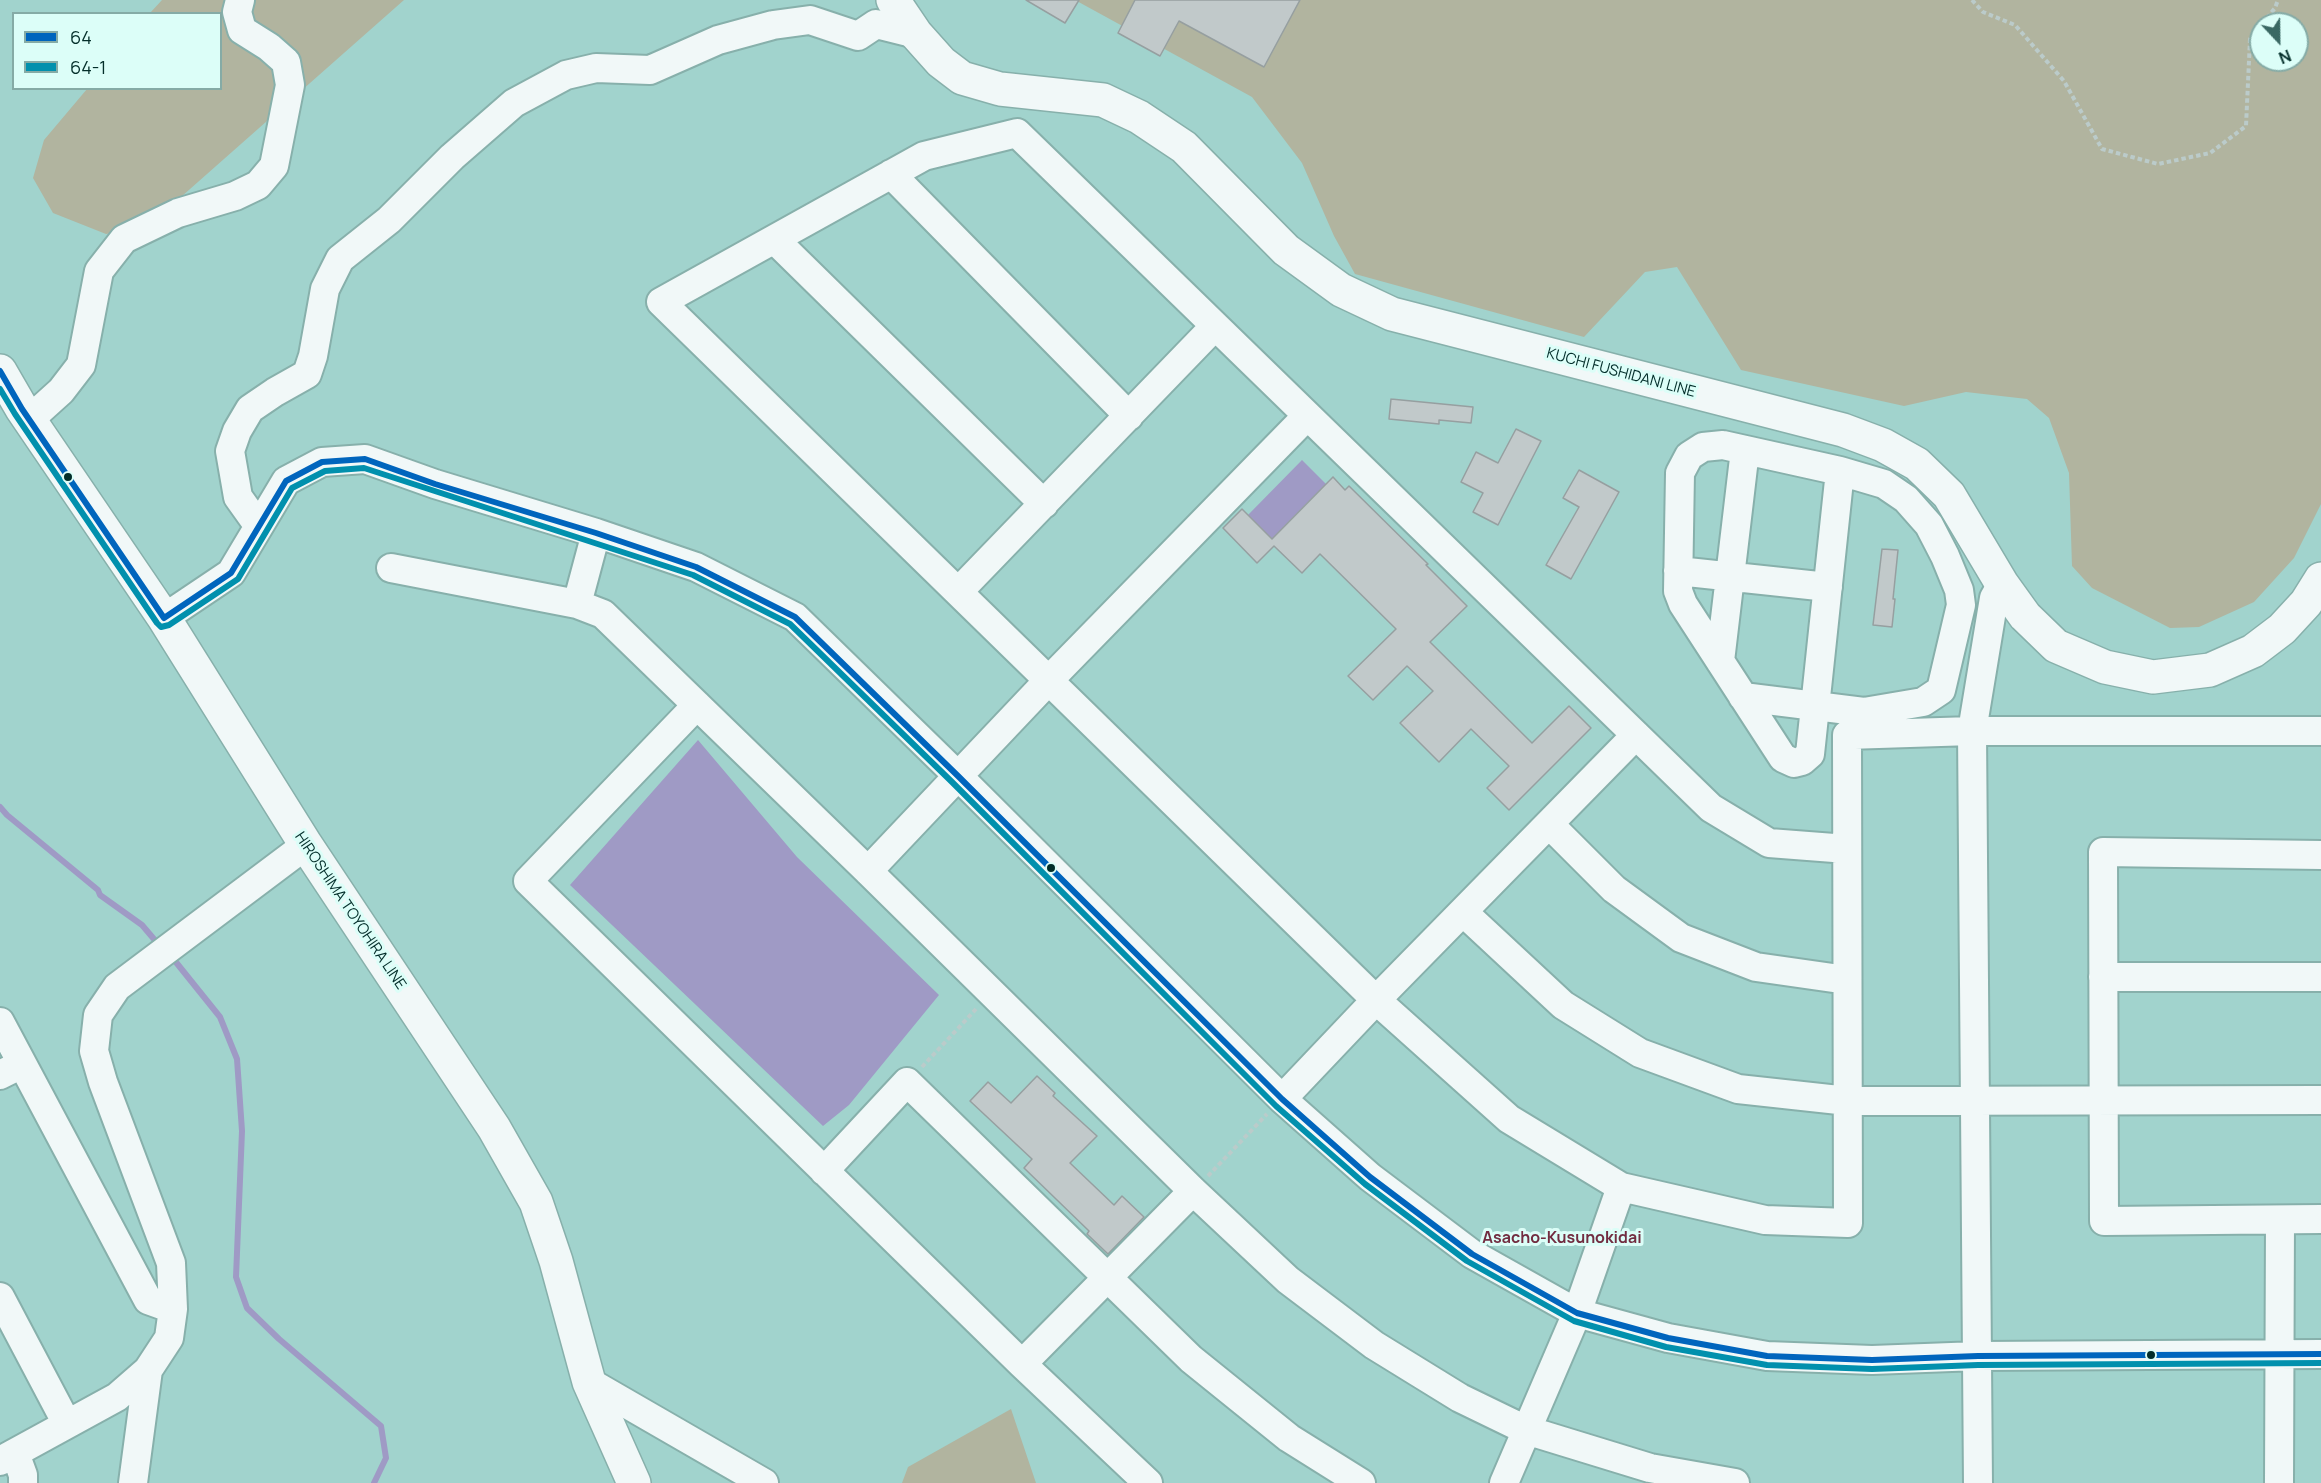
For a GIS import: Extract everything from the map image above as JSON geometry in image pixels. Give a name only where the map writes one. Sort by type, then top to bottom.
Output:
[{"type":"main road","name":"KUCHI FUSHIDANI LINE","points":[[893,0],[916,34],[941,62],[962,78],[1000,89],[1103,100],[1139,117],[1184,147],[1286,250],[1341,290],[1392,314],[1843,430],[1883,445],[1917,464],[1949,495],[2002,584],[2025,616],[2056,646],[2105,668],[2153,677],[2210,670],[2253,651],[2282,628],[2306,603],[2321,579]]},
{"type":"main road","name":"HIROSHIMA TOYOHIRA LINE","points":[[0,371],[18,413],[164,618],[306,845],[494,1128],[536,1202],[556,1261],[589,1382],[634,1483]]},
{"type":"street","points":[[18,413],[61,392],[81,365],[99,271],[124,239],[178,213],[235,196],[258,185],[274,166],[290,86],[286,62],[270,47],[242,30],[237,12],[240,0]]},
{"type":"street","points":[[258,525],[238,497],[230,451],[237,431],[250,409],[307,374],[313,356],[325,289],[340,259],[389,220],[452,157],[514,103],[566,75],[596,68],[650,70],[718,40],[773,25],[810,20],[858,36],[876,24],[916,34]]},
{"type":"street","points":[[1847,849],[1769,843],[1711,808],[1017,133],[924,156],[661,302],[1376,1000],[1509,1119],[1621,1187],[1765,1220],[1848,1223],[1847,849],[1846,735],[1972,731],[2321,731]]},
{"type":"street","points":[[891,174],[1129,416]]},
{"type":"street","points":[[775,240],[1044,504]]},
{"type":"street","points":[[958,592],[1215,327]]},
{"type":"street","points":[[868,871],[1048,681],[1307,416]]},
{"type":"street","points":[[1743,697],[1815,705],[1864,712],[1923,702],[1941,690],[1961,605],[1959,591],[1929,525],[1906,499],[1884,484],[1840,471],[1724,445],[1703,447],[1689,456],[1680,473],[1678,591],[1683,604],[1743,697],[1783,758],[1794,763],[1802,761],[1810,754],[1815,705],[1840,471]]},
{"type":"street","points":[[1720,661],[1745,450]]},
{"type":"street","points":[[164,618],[231,573],[286,481],[322,462],[365,459],[435,484],[596,533],[696,567],[795,617],[958,776],[1278,1103],[1370,1177],[1472,1254],[1577,1313],[1668,1338],[1767,1356],[1872,1360],[1978,1356],[2321,1353]]},
{"type":"street","points":[[577,604],[596,533]]},
{"type":"street","points":[[391,568],[577,604],[603,614],[1198,1186],[1287,1280],[1374,1346],[1460,1398],[1526,1430],[1650,1468],[1735,1483]]},
{"type":"street","points":[[1678,571],[1828,586]]},
{"type":"street","points":[[1978,1483],[1972,731],[1994,598],[2002,584]]},
{"type":"street","points":[[697,705],[528,881],[1022,1364],[1148,1483]]},
{"type":"street","points":[[1278,1103],[1636,735]]},
{"type":"street","points":[[1549,824],[1614,889],[1681,938],[1756,967],[1847,980]]},
{"type":"street","points":[[23,1483],[23,1474],[8,1457],[117,1397],[148,1370],[169,1338],[173,1309],[171,1263],[103,1082],[94,1051],[98,1015],[117,987],[306,845]]},
{"type":"street","points":[[2321,855],[2103,852],[2104,1221],[2321,1219]]},
{"type":"street","points":[[1462,912],[1563,1005],[1640,1053],[1738,1089],[1848,1101],[2321,1100]]},
{"type":"street","points":[[2103,977],[2321,977]]},
{"type":"street","points":[[0,1022],[11,1070],[148,1300],[173,1309]]},
{"type":"street","points":[[824,1171],[907,1082],[1191,1359],[1290,1438],[1361,1483]]},
{"type":"street","points":[[1022,1364],[1198,1186]]},
{"type":"street","points":[[1504,1483],[1577,1313],[1621,1187]]},
{"type":"street","points":[[2279,1483],[2280,1220]]},
{"type":"street","points":[[0,1297],[68,1424]]},
{"type":"street","points":[[133,1483],[148,1370]]},
{"type":"street","points":[[589,1382],[764,1483]]},
{"type":"path","points":[[1972,0],[1983,12],[2015,25],[2064,81],[2102,148],[2158,164],[2210,153],[2246,126],[2249,61]]},
{"type":"path","points":[[914,1075],[977,1008]]},
{"type":"path","points":[[1198,1186],[1278,1103]]},
{"type":"green space","points":[[162,0],[404,0],[147,227],[106,234],[53,213],[33,178],[44,140],[86,90],[222,90],[222,12],[151,12]]},
{"type":"green space","points":[[1075,0],[2321,0],[2321,504],[2294,558],[2254,602],[2199,627],[2170,628],[2092,588],[2072,566],[2069,473],[2049,418],[2027,399],[1966,392],[1904,406],[1741,370],[1677,267],[1645,272],[1584,337],[1355,274],[1334,236],[1302,163],[1252,97]]},
{"type":"green space","points":[[1011,1409],[1036,1483],[902,1483],[908,1467]]},
{"type":"shaded area","points":[[1302,460],[1326,484],[1272,539],[1248,515]]},
{"type":"shaded area","points":[[698,740],[797,857],[939,995],[849,1105],[823,1126],[570,885]]},
{"type":"building","points":[[1026,0],[1079,0],[1065,23]]},
{"type":"building","points":[[1135,0],[1300,0],[1264,67],[1179,21],[1160,56],[1118,33]]},
{"type":"building","points":[[1391,399],[1473,407],[1471,423],[1439,420],[1439,424],[1389,419]]},
{"type":"building","points":[[1516,429],[1541,441],[1498,525],[1473,512],[1483,493],[1461,482],[1476,452],[1498,463]]},
{"type":"building","points":[[1579,470],[1619,492],[1571,579],[1546,565],[1579,507],[1563,498]]},
{"type":"building","points":[[1333,477],[1345,490],[1349,486],[1467,606],[1430,642],[1532,743],[1569,706],[1591,728],[1509,810],[1487,788],[1509,766],[1471,729],[1439,762],[1400,723],[1433,691],[1407,666],[1373,700],[1348,676],[1396,629],[1320,554],[1302,573],[1274,546],[1257,563],[1223,528],[1242,509],[1272,539]]},
{"type":"building","points":[[1882,549],[1898,550],[1892,627],[1873,625]]},
{"type":"building","points":[[1037,1076],[1055,1093],[1053,1096],[1097,1136],[1070,1163],[1114,1205],[1122,1196],[1144,1217],[1108,1254],[1087,1234],[1089,1231],[1024,1168],[1032,1159],[970,1101],[988,1082],[1011,1103]]},
{"type":"waterway","points":[[0,807],[98,890],[100,895],[142,925],[159,945]]},
{"type":"waterway","points":[[171,956],[220,1017],[237,1059],[242,1131],[236,1277],[247,1308],[279,1339],[381,1426],[386,1458],[374,1483]]},
{"type":"transit line","name":"64","points":[[0,371],[22,409],[164,618]]},
{"type":"transit line","name":"64-1","points":[[0,389],[161,627],[169,625],[238,579],[292,488],[325,471],[364,468],[693,575],[790,624],[952,782],[1276,1106],[1365,1184],[1467,1261],[1574,1321],[1666,1347],[1767,1365],[1872,1369],[1978,1365],[2321,1363]]},
{"type":"transit line","name":"64","points":[[164,618],[231,573],[286,481],[322,462],[365,459],[435,484],[596,533],[696,567],[795,617],[1282,1099],[1370,1177],[1472,1254],[1577,1313],[1668,1338],[1767,1356],[1872,1360],[1978,1356],[2321,1354]]},
{"type":"district","name":"Asacho-Kusunokidai","points":[[1562,1239]]}]
